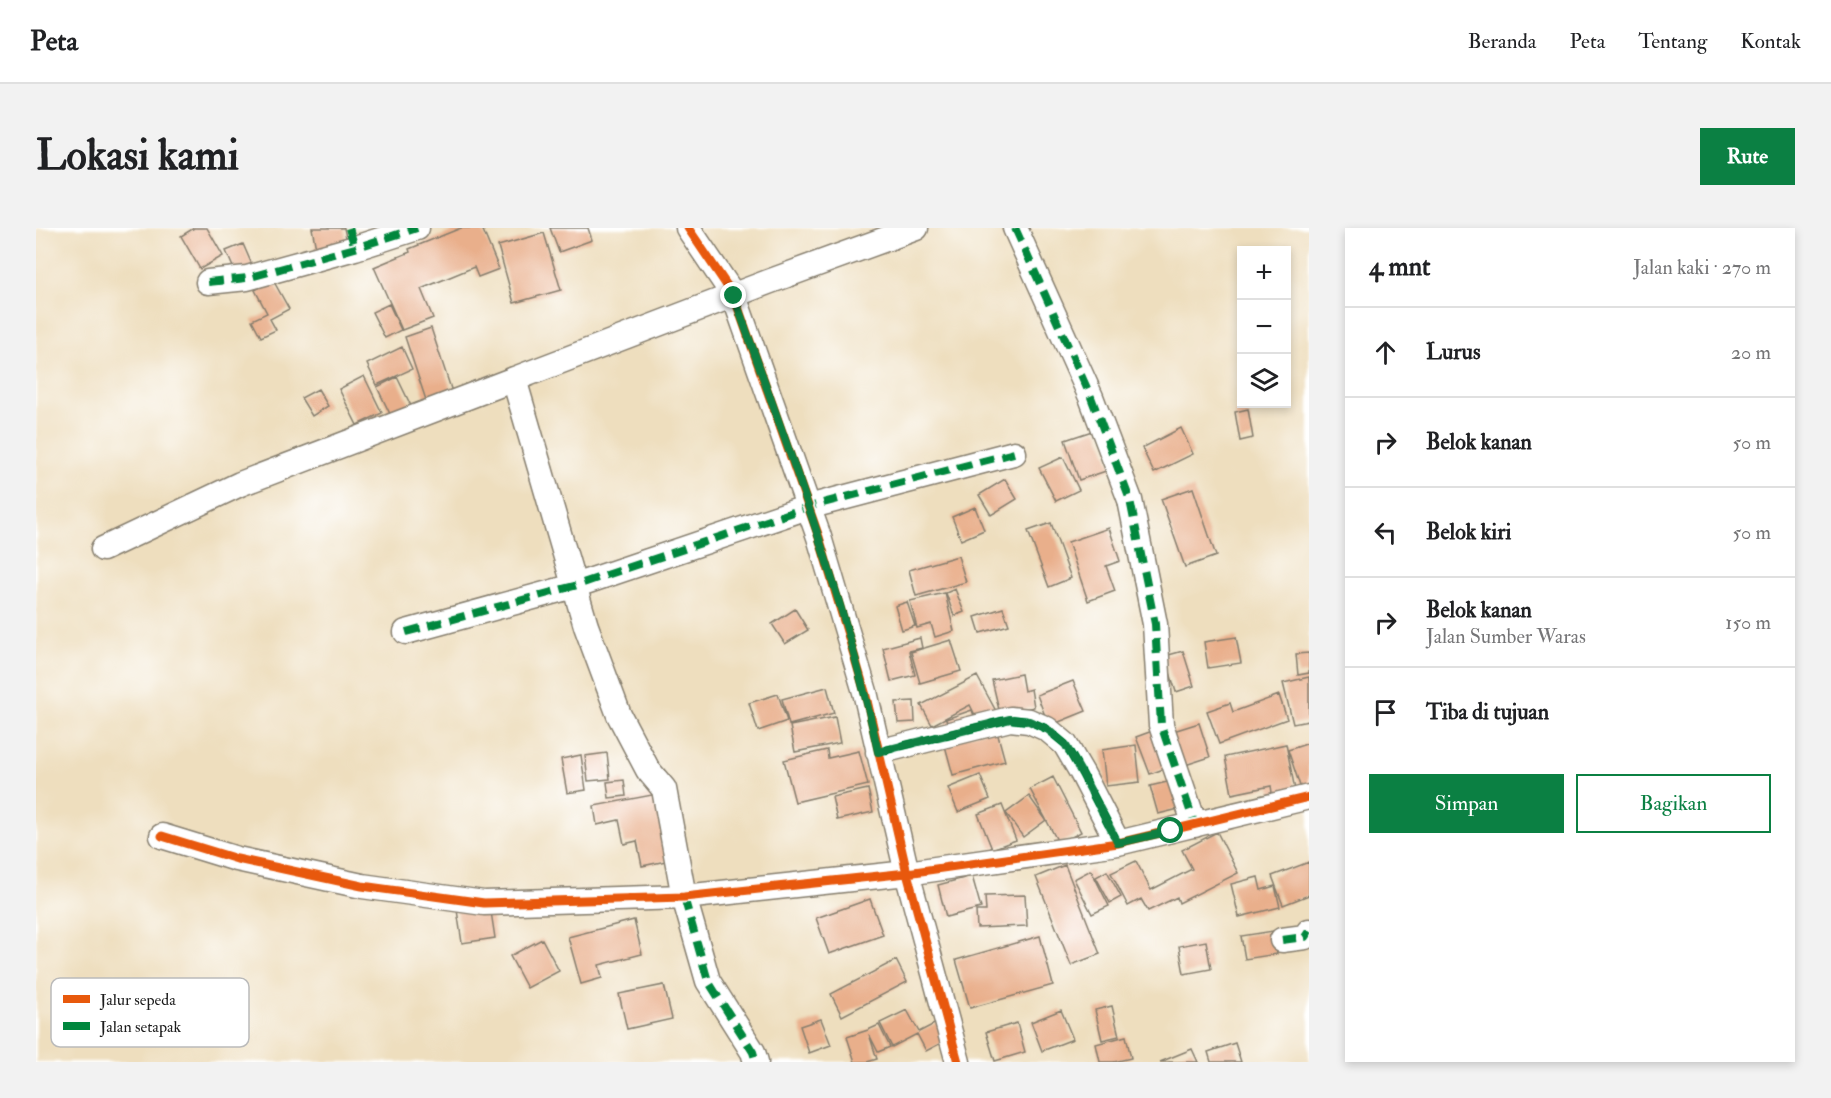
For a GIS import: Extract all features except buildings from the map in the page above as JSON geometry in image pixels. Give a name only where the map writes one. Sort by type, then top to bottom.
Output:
[{"type":"street","points":[[208,282],[247,278],[352,238],[417,228]]},
{"type":"street","points":[[688,228],[734,296],[819,537],[865,692],[907,873],[958,1062]]},
{"type":"street","points":[[103,549],[240,484],[916,228]]},
{"type":"street","points":[[1016,228],[1091,397],[1130,500],[1155,624],[1161,725],[1195,825]]},
{"type":"street","points":[[514,379],[586,626],[620,715],[648,770],[664,789],[684,897],[708,981],[753,1052],[756,1062]]},
{"type":"street","points":[[406,632],[574,585],[808,507],[1014,453]]},
{"type":"street","points":[[878,752],[1010,719],[1029,721],[1047,729],[1065,744],[1118,843]]},
{"type":"street","points":[[162,836],[237,860],[362,886],[484,903],[684,897],[907,873],[1118,843],[1309,797]]},
{"type":"street","points":[[1282,940],[1305,936],[1309,931]]},
{"type":"marked path","points":[[349,228],[355,248]]},
{"type":"marked path","points":[[208,282],[247,278],[417,228]]},
{"type":"marked path","points":[[1015,228],[1091,397],[1130,500],[1155,624],[1161,725],[1195,825]]},
{"type":"marked path","points":[[406,632],[574,586],[808,507],[1014,453]]},
{"type":"marked path","points":[[878,752],[1010,719],[1029,721],[1047,729],[1065,744],[1118,843]]},
{"type":"marked path","points":[[684,897],[708,981],[753,1052],[756,1062]]},
{"type":"marked path","points":[[1282,940],[1305,937],[1309,931]]},
{"type":"cycle path","points":[[688,228],[734,296],[819,537],[865,692],[907,873],[958,1062]]},
{"type":"cycle path","points":[[162,836],[237,859],[362,886],[484,903],[684,897],[907,873],[1118,843],[1309,797]]},
{"type":"route","points":[[734,296],[819,537],[865,692],[878,752],[1010,719],[1029,721],[1047,729],[1065,744],[1118,843],[1171,831]]}]
